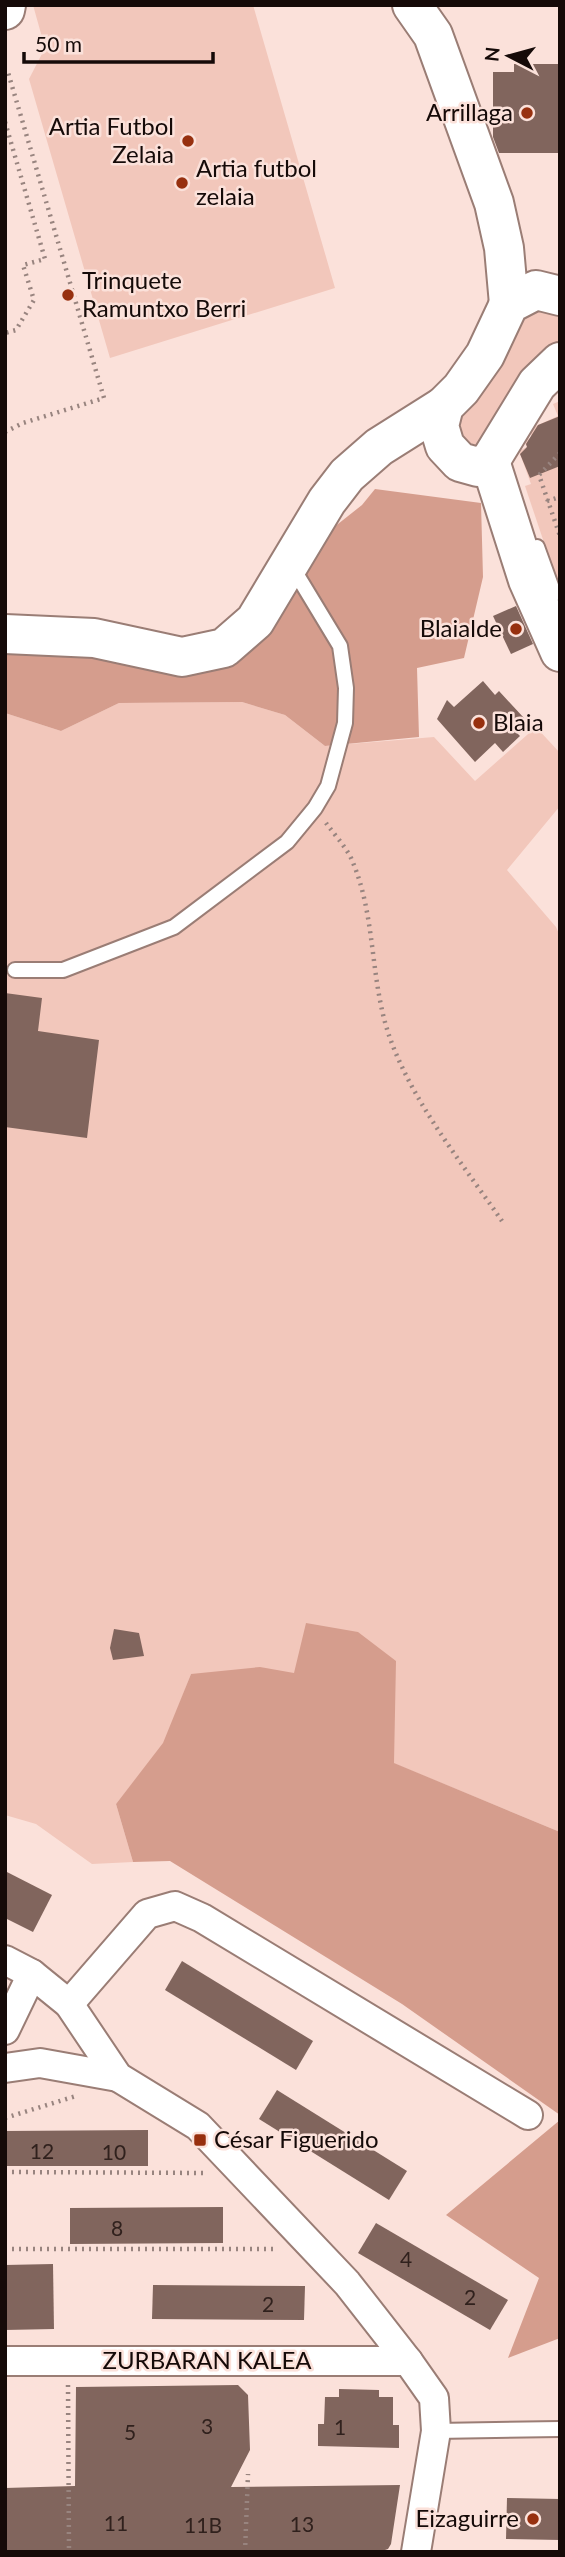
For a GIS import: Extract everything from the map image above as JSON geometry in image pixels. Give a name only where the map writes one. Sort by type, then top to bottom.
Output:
[{"type":"street","points":[[5,634],[94,638],[182,657],[224,648],[255,621],[327,501],[347,475],[379,447],[444,406],[461,389],[485,355],[535,297],[505,248],[494,203],[433,35],[412,5]]},
{"type":"street","points":[[490,479],[537,384],[560,362]]},
{"type":"street","points":[[444,406],[439,426],[445,446],[490,479],[528,580],[560,652]]},
{"type":"street","points":[[379,447],[490,479]]},
{"type":"street","points":[[69,2004],[147,1914],[175,1906],[202,1917],[528,2115]]},
{"type":"street","points":[[5,1960],[32,1974],[69,2004],[118,2077]]},
{"type":"street","points":[[5,2030],[32,1974]]},
{"type":"street","points":[[5,2068],[40,2063],[118,2077],[198,2126],[347,2283],[434,2398],[436,2431],[416,2552]]},
{"type":"street","name":"ZURBARAN KALEA","points":[[5,2361],[408,2361]]},
{"type":"lane","points":[[534,537],[560,610]]},
{"type":"lane","points":[[15,970],[63,970],[174,927],[287,842],[315,808],[328,786],[345,723],[346,688],[340,646],[291,564]]},
{"type":"lane","points":[[436,2431],[560,2429]]},
{"type":"path","points":[[5,432],[104,398],[7,69]]},
{"type":"path","points":[[5,122],[46,260],[23,265],[34,300],[16,330],[5,333]]},
{"type":"path","points":[[560,453],[538,475],[560,536]]},
{"type":"path","points":[[547,501],[560,497]]},
{"type":"path","points":[[315,808],[350,856],[359,881],[371,932],[384,1020],[392,1044],[421,1102],[504,1224]]},
{"type":"path","points":[[5,2118],[81,2095],[118,2077]]},
{"type":"path","points":[[5,2172],[242,2173]]},
{"type":"path","points":[[5,2249],[315,2249]]},
{"type":"path","points":[[68,2361],[69,2552]]},
{"type":"path","points":[[245,2552],[248,2474]]},
{"type":"shaded area","name":"Artia futbol zelaia","points":[[33,5],[253,5],[335,288],[110,358],[29,79],[45,48]]},
{"type":"shaded area","points":[[530,308],[560,309],[560,343],[548,355],[485,446],[470,448],[455,425],[513,328]]},
{"type":"shaded area","points":[[560,401],[560,590],[525,486],[531,484],[519,451],[527,447],[524,441],[532,437],[529,429],[558,416],[553,404]]},
{"type":"shaded area","points":[[375,489],[481,503],[483,577],[464,658],[417,668],[419,737],[325,746],[285,715],[242,702],[119,703],[61,731],[5,713],[5,646],[207,661],[295,558],[362,505]]},
{"type":"shaded area","points":[[242,702],[285,715],[325,746],[434,737],[475,781],[536,727],[560,753],[560,806],[507,870],[556,927],[560,936],[560,1832],[393,1763],[191,1674],[164,1743],[116,1804],[133,1862],[92,1864],[36,1824],[5,1815],[5,713],[61,731],[119,703]]},
{"type":"shaded area","points":[[306,1623],[358,1632],[396,1661],[394,1763],[560,1832],[560,2115],[402,2004],[170,1861],[133,1862],[116,1804],[163,1743],[191,1674],[260,1667],[294,1673]]},
{"type":"shaded area","points":[[560,2120],[560,2338],[508,2358],[539,2278],[446,2215]]},
{"type":"building","name":"Arrillaga","points":[[514,64],[560,64],[560,153],[499,153],[493,137],[493,72],[514,72]]},
{"type":"building","points":[[560,416],[560,466],[530,478],[520,454],[527,447],[526,444],[538,425]]},
{"type":"building","name":"Blaialde","points":[[516,606],[533,644],[511,654],[493,616]]},
{"type":"building","name":"Blaia","points":[[483,681],[495,695],[499,691],[524,718],[512,728],[520,736],[503,752],[495,743],[475,762],[437,719],[447,700],[454,707]]},
{"type":"building","points":[[5,993],[42,998],[38,1031],[99,1040],[87,1138],[5,1127]]},
{"type":"building","points":[[114,1629],[139,1633],[144,1656],[113,1660],[110,1648]]},
{"type":"building","points":[[5,1871],[52,1895],[33,1932],[5,1918]]},
{"type":"building","points":[[182,1961],[313,2041],[296,2070],[165,1990]]},
{"type":"building","points":[[277,2090],[407,2171],[389,2200],[259,2119]]},
{"type":"building","points":[[148,2130],[148,2166],[5,2166],[5,2131]]},
{"type":"building","points":[[223,2207],[223,2243],[70,2244],[70,2208]]},
{"type":"building","points":[[376,2223],[508,2300],[490,2330],[358,2253]]},
{"type":"building","points":[[53,2264],[54,2329],[5,2330],[5,2265]]},
{"type":"building","points":[[153,2285],[305,2286],[304,2320],[152,2319]]},
{"type":"building","points":[[238,2385],[248,2395],[250,2450],[231,2487],[400,2485],[388,2549],[379,2552],[5,2552],[5,2488],[75,2486],[76,2387]]},
{"type":"building","points":[[339,2389],[379,2390],[379,2397],[393,2397],[393,2425],[399,2425],[399,2448],[318,2446],[318,2424],[324,2424],[325,2397],[339,2397]]},
{"type":"building","name":"Eizaguirre","points":[[507,2498],[560,2499],[560,2540],[506,2539]]},
{"type":"place","name":"Arrillaga","points":[[527,113]]},
{"type":"place","name":"Artia Futbol Zelaia","points":[[188,141]]},
{"type":"place","name":"Artia futbol zelaia","points":[[182,183]]},
{"type":"place","name":"Trinquete Ramuntxo Berri","points":[[68,295]]},
{"type":"place","name":"Blaialde","points":[[516,629]]},
{"type":"place","name":"Blaia","points":[[479,723]]},
{"type":"place","name":"César Figuerido","points":[[200,2140]]},
{"type":"place","name":"Eizaguirre","points":[[533,2519]]}]
